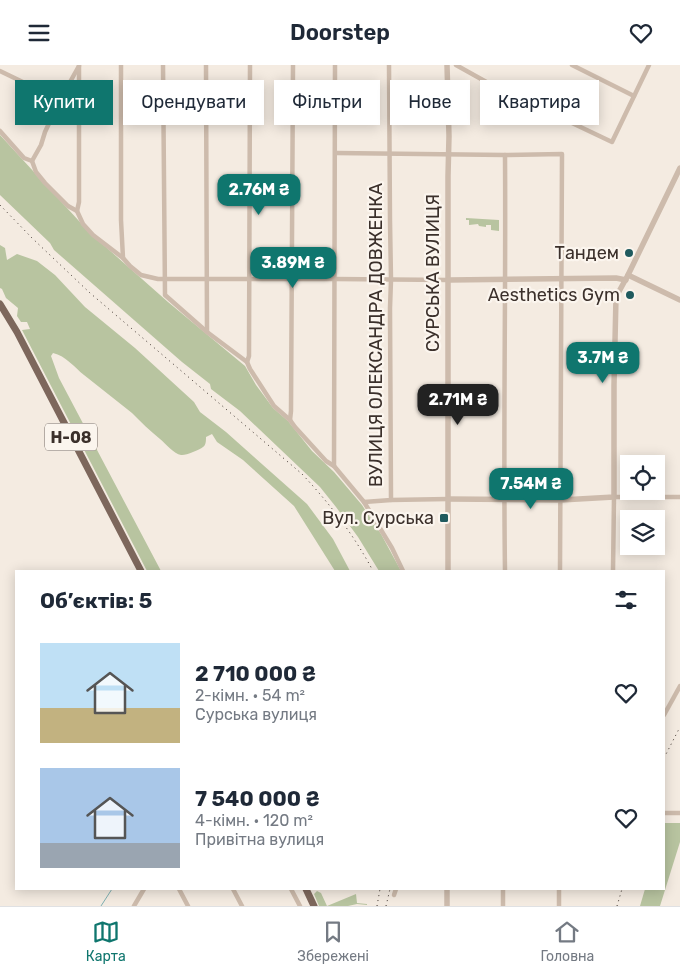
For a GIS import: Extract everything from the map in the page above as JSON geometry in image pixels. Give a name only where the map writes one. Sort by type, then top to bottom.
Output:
[{"type":"main road","name":"Н-08","points":[[0,304],[140,570]]},
{"type":"main road","points":[[306,890],[314,906]]},
{"type":"street","points":[[122,65],[121,220],[123,258]]},
{"type":"street","points":[[163,65],[165,295],[207,332],[247,362],[274,406],[290,420],[314,449],[334,466],[364,502]]},
{"type":"street","points":[[206,65],[207,332]]},
{"type":"street","points":[[247,362],[249,356],[250,279],[250,65]]},
{"type":"street","points":[[290,420],[293,65]]},
{"type":"street","points":[[334,466],[334,284],[336,279],[335,65]]},
{"type":"street","name":"ВУЛИЦЯ ОЛЕКСАНДРА ДОВЖЕНКА","points":[[390,65],[389,155],[392,280],[390,308],[391,500],[364,502],[392,548],[403,570]]},
{"type":"street","name":"СУРСЬКА ВУЛИЦЯ","points":[[447,65],[449,153],[448,570]]},
{"type":"street","points":[[456,65],[490,84],[612,142],[649,65]]},
{"type":"street","points":[[572,65],[634,95]]},
{"type":"street","points":[[71,79],[79,66]]},
{"type":"street","points":[[79,66],[79,80]]},
{"type":"street","points":[[0,71],[19,80]]},
{"type":"street","points":[[48,125],[41,145],[32,161],[36,172],[45,183],[68,206],[78,211]]},
{"type":"street","points":[[79,125],[78,211],[83,224],[93,235],[123,258],[141,275],[158,279],[392,280],[627,277],[680,300]]},
{"type":"street","points":[[0,131],[24,158],[32,161]]},
{"type":"street","points":[[336,153],[389,155],[449,153],[505,155],[562,154],[560,570]]},
{"type":"street","points":[[505,155],[505,570]]},
{"type":"street","points":[[613,570],[616,297],[680,167]]},
{"type":"street","points":[[391,500],[561,500],[614,497],[680,497]]},
{"type":"street","points":[[665,713],[680,686]]},
{"type":"street","points":[[665,813],[680,813]]},
{"type":"street","points":[[134,906],[143,890]]},
{"type":"street","points":[[180,890],[188,906]]},
{"type":"street","points":[[234,890],[242,906]]},
{"type":"street","points":[[292,890],[300,906]]},
{"type":"street","points":[[394,895],[396,890]]},
{"type":"street","points":[[447,890],[447,906]]},
{"type":"street","points":[[503,890],[503,906]]},
{"type":"street","points":[[559,890],[559,906]]},
{"type":"green space","points":[[0,135],[90,233],[168,302],[245,366],[273,408],[288,421],[312,451],[334,472],[362,505],[381,534],[400,570],[378,570],[358,537],[320,487],[240,411],[211,389],[210,384],[182,362],[54,250],[50,243],[0,195]]},
{"type":"green space","points":[[466,218],[499,220],[499,231],[491,230],[491,225],[486,225],[486,227],[479,226],[478,224],[469,225],[469,220],[466,220]]},
{"type":"green space","points":[[0,245],[5,248],[7,260],[17,254],[37,261],[55,275],[85,307],[135,348],[194,402],[200,412],[226,432],[307,504],[333,539],[349,570],[334,570],[294,506],[243,460],[217,442],[212,434],[206,437],[205,444],[201,448],[186,455],[178,454],[70,362],[53,353],[51,356],[59,378],[160,570],[146,570],[22,330],[30,329],[27,322],[21,322],[17,316],[18,308],[6,298],[0,288]]},
{"type":"green space","points":[[665,823],[680,823],[680,842],[665,890]]},
{"type":"green space","points":[[645,890],[665,890],[660,906],[640,906]]},
{"type":"green space","points":[[317,891],[321,893],[327,906],[319,906],[314,894]]},
{"type":"green space","points":[[356,894],[357,903],[367,904],[348,906],[327,906]]},
{"type":"waterway","points":[[101,906],[111,890]]},
{"type":"railway","points":[[0,205],[90,293],[302,474],[341,520],[372,570]]},
{"type":"railway","points":[[665,756],[680,727]]},
{"type":"railway","points":[[377,906],[380,890]]},
{"type":"railway","points":[[386,906],[390,890]]},
{"type":"railway","points":[[617,906],[622,890]]},
{"type":"place","name":"Тандем","points":[[629,253]]},
{"type":"place","name":"Aesthetics Gym","points":[[630,295]]},
{"type":"place","name":"Вул. Сурська","points":[[444,518]]}]
